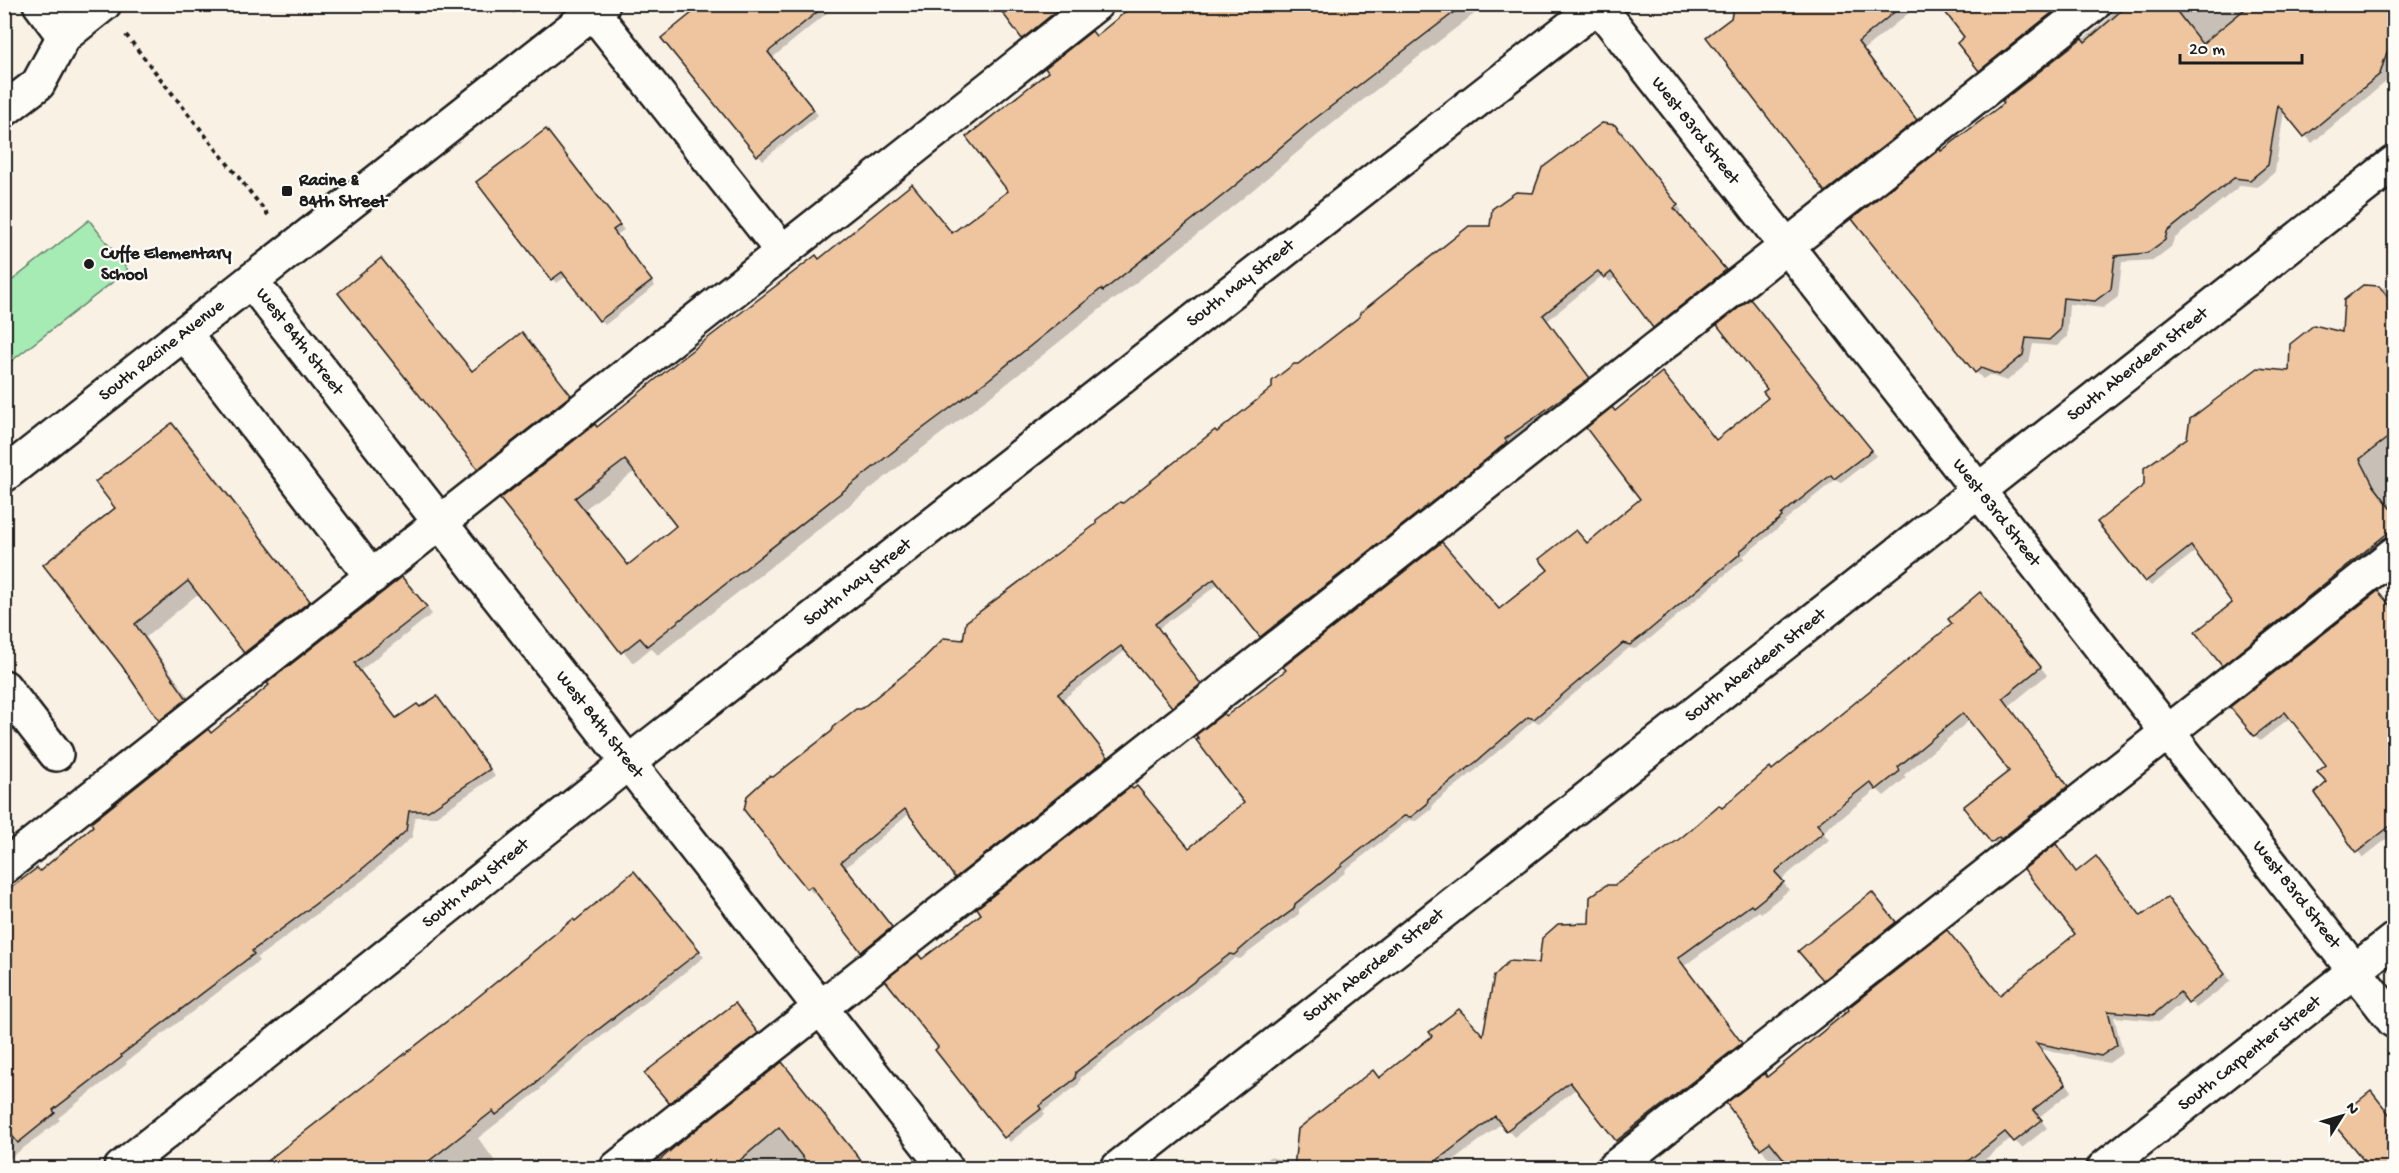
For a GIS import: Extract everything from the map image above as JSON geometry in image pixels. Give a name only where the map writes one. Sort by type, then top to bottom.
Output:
[{"type":"street","points":[[39,4],[64,36]]},
{"type":"street","points":[[4,867],[1096,4]]},
{"type":"street","points":[[617,1168],[2094,4]]},
{"type":"street","name":"West 83rd Street","points":[[1598,5],[2394,1021]]},
{"type":"street","name":"South May Street","points":[[121,1168],[628,762],[1598,5]]},
{"type":"street","points":[[598,8],[782,251]]},
{"type":"street","name":"South Racine Avenue","points":[[4,475],[598,8]]},
{"type":"street","points":[[4,110],[38,84],[64,36],[112,15]]},
{"type":"street","name":"South Aberdeen Street","points":[[1118,1168],[2394,163]]},
{"type":"street","name":"West 84th Street","points":[[251,281],[946,1168]]},
{"type":"street","points":[[184,334],[372,578]]},
{"type":"street","points":[[1614,1168],[2394,554]]},
{"type":"street","points":[[4,687],[56,754]]},
{"type":"street","name":"South Carpenter Street","points":[[2104,1168],[2394,940]]},
{"type":"path","points":[[112,15],[269,216]]},
{"type":"green space","points":[[89,220],[128,270],[5,366],[5,286]]},
{"type":"building","points":[[703,4],[827,4],[768,52],[814,110],[757,156],[661,38]]},
{"type":"building","points":[[996,4],[1065,4],[1022,39]]},
{"type":"building","points":[[1135,4],[1465,4],[1308,124],[1103,291],[1101,289],[647,646],[640,638],[621,653],[500,499],[595,424],[597,427],[816,255],[819,259],[912,184],[952,233],[1008,191],[966,137],[1048,72],[1045,68],[1092,31],[1096,36]],"holes":[[[625,460],[676,526],[628,565],[575,498]]]},
{"type":"building","points":[[1734,4],[1904,4],[1858,42],[1917,120],[1825,192],[1706,37],[1731,18]]},
{"type":"building","points":[[1939,4],[2056,4],[2058,8],[1979,71],[1957,43],[1964,37]]},
{"type":"building","points":[[2129,4],[2171,4],[2202,44],[2251,4],[2394,4],[2394,54],[2387,52],[2380,74],[2304,137],[2278,105],[2268,165],[2250,180],[2234,178],[2167,232],[2165,240],[2147,253],[2115,256],[2111,289],[2095,301],[2063,298],[2060,330],[2049,340],[2026,338],[2023,355],[1999,375],[1981,368],[1975,373],[1852,219],[1940,149],[1941,151],[2004,103],[2002,101],[2082,38],[2085,42]]},
{"type":"building","points":[[1602,123],[1615,125],[1678,205],[1674,208],[1726,270],[1653,328],[1611,272],[1604,278],[1598,271],[1543,315],[1590,378],[1505,439],[1507,442],[1488,458],[1260,637],[1214,579],[1155,624],[1201,684],[1172,707],[1121,646],[1058,694],[1108,757],[955,878],[905,809],[841,862],[892,927],[861,952],[811,886],[807,889],[744,810],[747,796],[769,776],[773,777],[832,731],[834,726],[856,709],[861,709],[922,660],[944,638],[963,640],[966,622],[1096,524],[1096,520],[1120,502],[1123,503],[1215,430],[1217,432],[1272,388],[1272,381],[1359,317],[1360,313],[1469,226],[1490,226],[1492,209],[1516,192],[1533,193],[1542,168]]},
{"type":"building","points":[[546,129],[620,225],[613,230],[652,281],[599,321],[562,272],[551,280],[476,182]]},
{"type":"building","points":[[381,258],[472,371],[522,332],[571,395],[478,469],[338,293]]},
{"type":"building","points":[[2363,285],[2379,286],[2394,305],[2394,433],[2360,459],[2374,486],[2394,512],[2394,528],[2222,666],[2195,632],[2232,603],[2191,546],[2145,582],[2097,522],[2144,485],[2144,468],[2187,438],[2190,419],[2258,368],[2289,371],[2290,344],[2314,325],[2342,332],[2344,300]]},
{"type":"building","points":[[1750,299],[1872,450],[1834,479],[1831,475],[1781,515],[1782,517],[1740,551],[1741,553],[1647,632],[1630,645],[1623,643],[1534,719],[1528,717],[1476,762],[1428,799],[1427,804],[1411,817],[1404,816],[1341,865],[1295,904],[1294,909],[1234,955],[1230,954],[1076,1072],[1075,1079],[1039,1106],[1041,1109],[1004,1138],[935,1050],[938,1047],[885,980],[918,954],[922,959],[981,914],[977,908],[1131,787],[1133,789],[1137,786],[1189,848],[1244,803],[1196,740],[1199,739],[1196,735],[1224,713],[1226,716],[1286,670],[1283,667],[1442,542],[1499,609],[1548,570],[1539,559],[1576,530],[1587,543],[1640,499],[1586,428],[1612,407],[1615,411],[1662,372],[1716,440],[1768,398],[1763,392],[1767,389],[1717,325]]},
{"type":"building","points":[[172,423],[310,601],[244,653],[188,581],[135,624],[187,699],[159,721],[122,666],[43,565],[115,508],[95,482]]},
{"type":"building","points":[[402,577],[427,607],[355,663],[356,666],[396,718],[417,704],[420,707],[437,696],[490,769],[428,811],[409,811],[406,831],[383,852],[252,951],[254,954],[121,1055],[122,1057],[53,1110],[55,1113],[18,1143],[4,1126],[4,893],[37,868],[40,871],[93,826],[91,823],[208,729],[211,733],[269,685],[267,683]]},
{"type":"building","points":[[2378,591],[2394,610],[2394,823],[2356,853],[2315,793],[2327,782],[2317,772],[2326,765],[2285,712],[2254,736],[2230,707]]},
{"type":"building","points":[[1980,592],[2041,667],[2003,698],[2068,786],[2001,839],[1999,837],[1991,843],[1963,807],[2009,771],[1963,713],[1898,767],[1900,771],[1876,790],[1870,782],[1817,824],[1824,832],[1775,872],[1784,882],[1753,907],[1751,905],[1678,958],[1742,1043],[1616,1141],[1570,1082],[1506,1131],[1495,1116],[1427,1168],[1294,1168],[1298,1129],[1373,1070],[1379,1078],[1432,1036],[1429,1032],[1459,1009],[1483,1035],[1494,976],[1509,961],[1539,963],[1542,938],[1558,924],[1589,923],[1590,897],[1606,885],[1615,885],[1682,837],[1719,805],[1722,808],[1770,767],[1772,770],[1952,624],[1948,619]]},
{"type":"building","points":[[2056,844],[2076,872],[2096,856],[2141,916],[2167,897],[2225,974],[2188,1003],[2180,992],[2153,1015],[2108,1011],[2117,1045],[2101,1056],[2036,1043],[2066,1084],[2033,1110],[2042,1120],[2014,1142],[2005,1132],[1959,1168],[1791,1168],[1770,1142],[1760,1149],[1726,1103],[1765,1073],[1767,1077],[1849,1010],[1848,1008],[1947,930],[2000,995],[2075,934],[2024,869]]},
{"type":"building","points":[[634,871],[700,951],[586,1039],[537,1083],[496,1115],[493,1111],[420,1168],[258,1168],[473,1001],[573,919],[575,921]]},
{"type":"building","points":[[1872,892],[1896,922],[1823,980],[1798,951]]},
{"type":"building","points":[[735,1003],[758,1033],[669,1103],[644,1073]]},
{"type":"building","points":[[782,1062],[867,1168],[811,1168],[779,1127],[731,1168],[651,1168],[679,1143]]},
{"type":"building","points":[[2371,1091],[2394,1120],[2394,1168],[2370,1168],[2332,1122]]},
{"type":"place","name":"Racine & 84th Street","points":[[287,191]]},
{"type":"place","name":"Cuffe Elementary School","points":[[89,264]]}]
